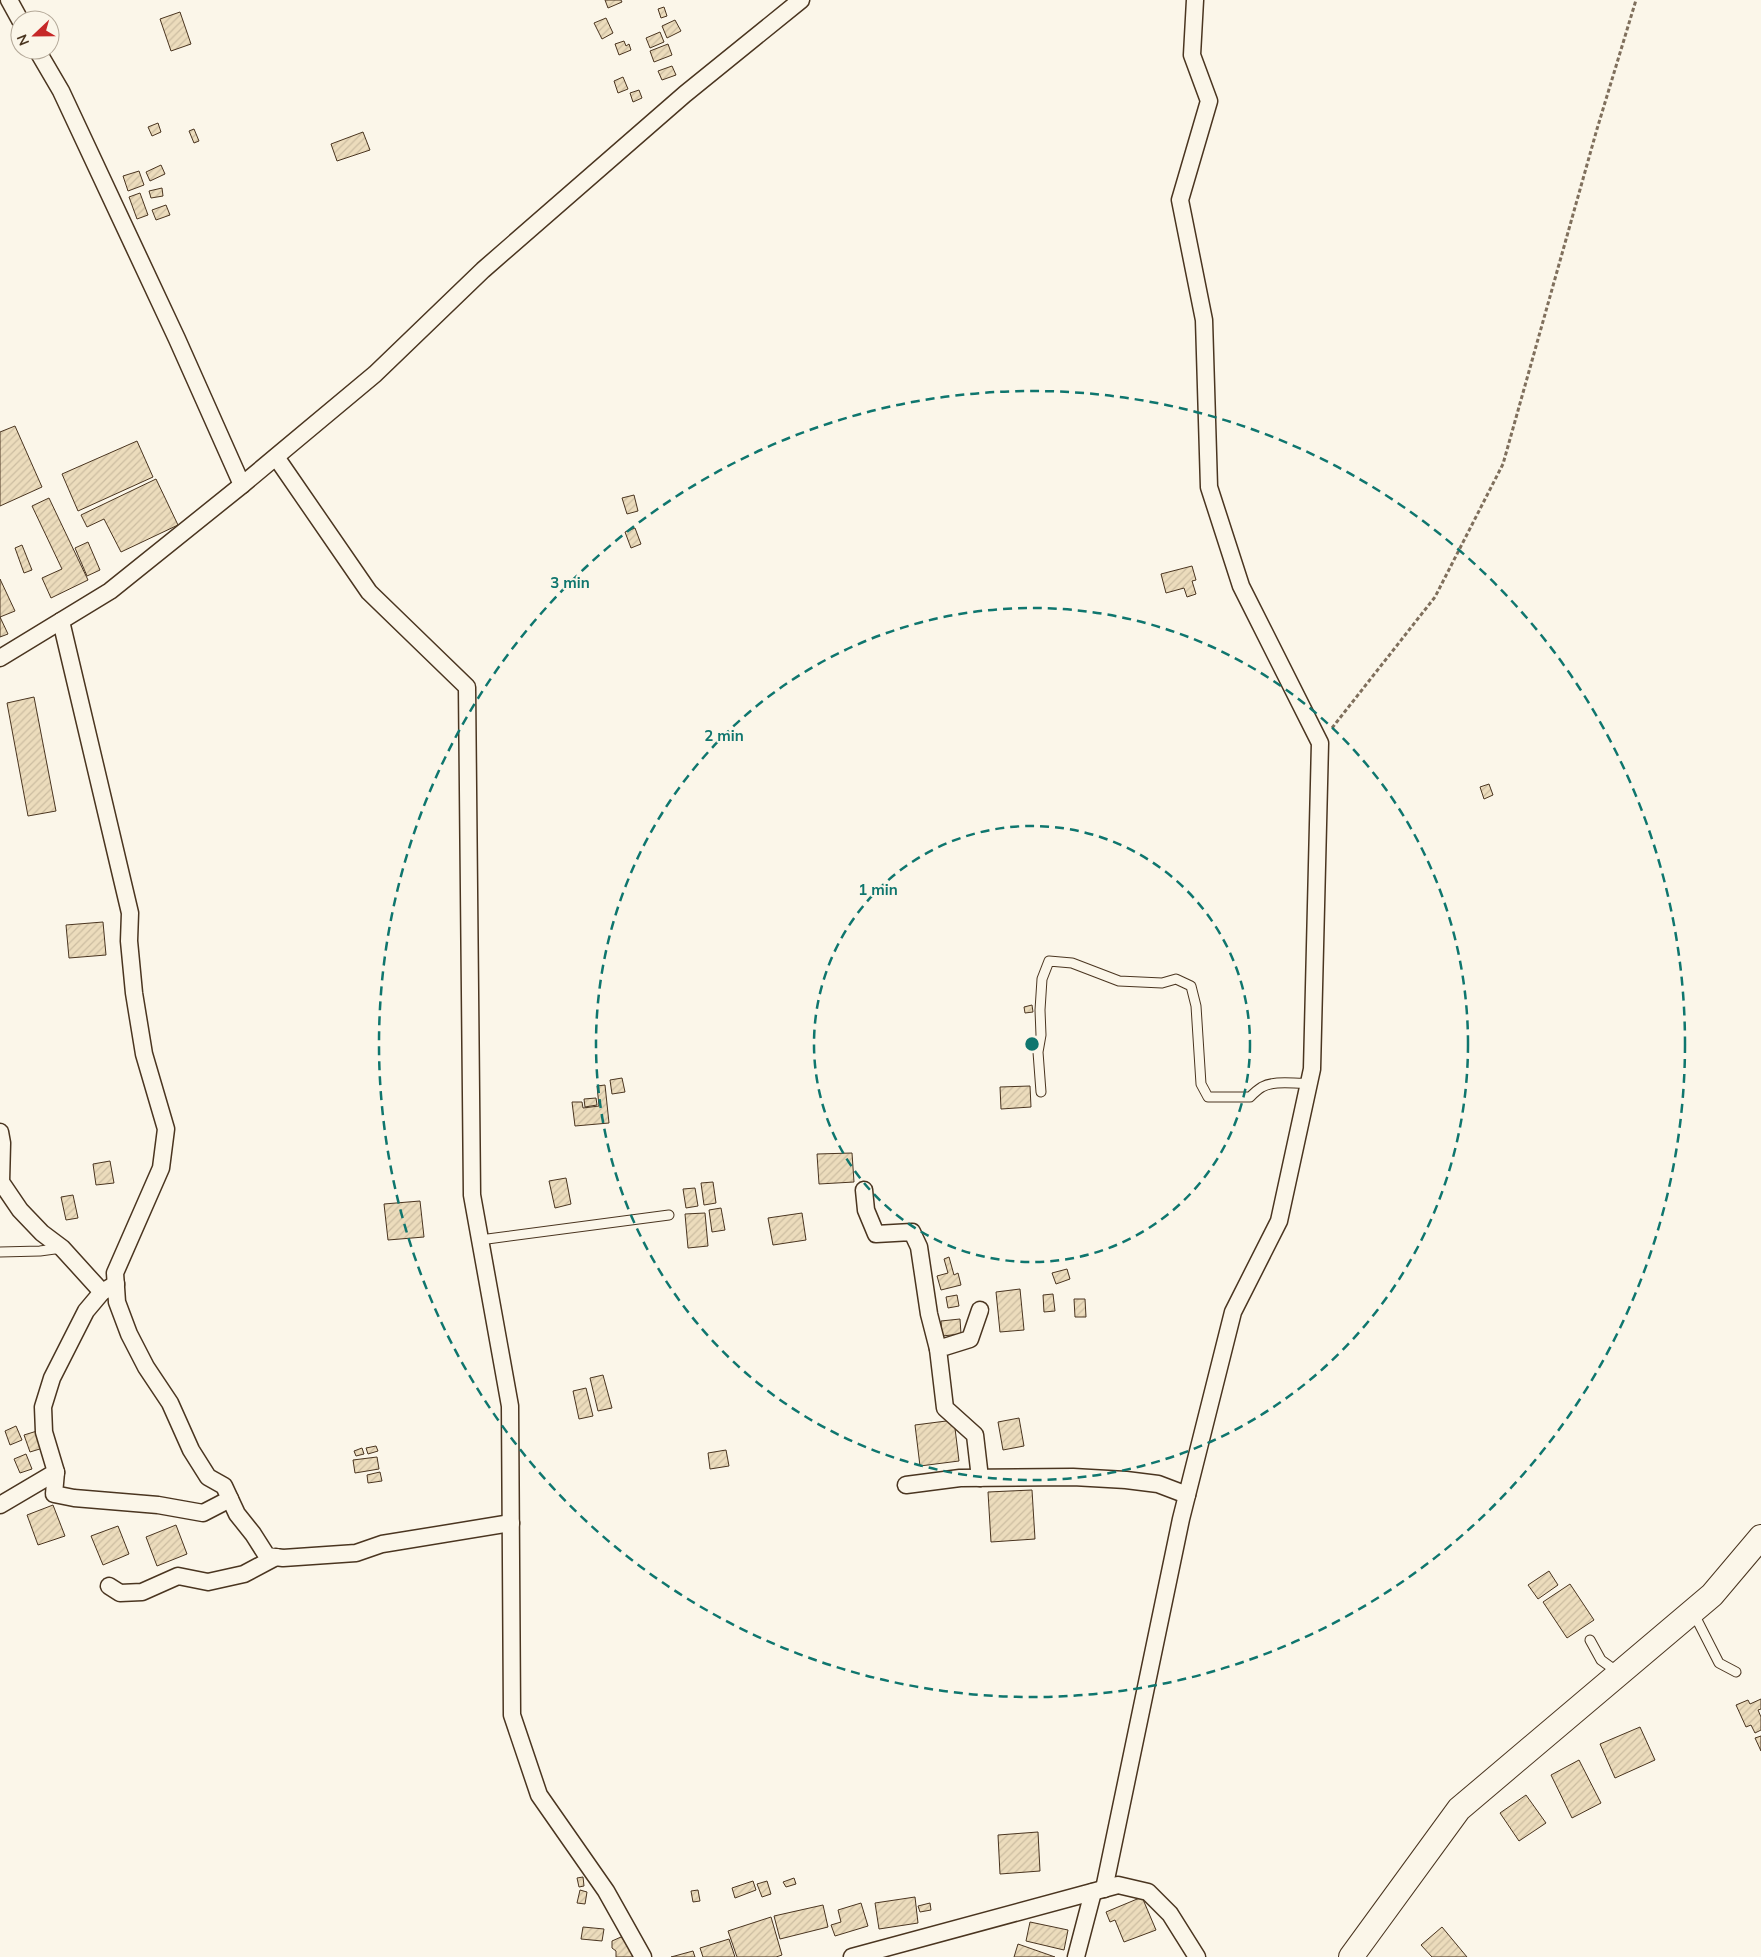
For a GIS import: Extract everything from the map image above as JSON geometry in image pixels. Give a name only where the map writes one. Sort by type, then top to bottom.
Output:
[{"type":"street","points":[[0,658],[110,591],[242,485],[376,374],[505,250],[685,94],[800,0]]},
{"type":"street","points":[[1076,1957],[1098,1890],[1187,1495],[1233,1312],[1279,1221],[1312,1069],[1320,743],[1241,586],[1209,486],[1204,320],[1180,200],[1209,101],[1192,55],[1195,0]]},
{"type":"street","points":[[42,60],[69,109],[177,339],[242,485]]},
{"type":"street","points":[[276,457],[369,592],[468,687],[472,1195],[510,1406],[512,1715],[539,1795],[606,1891],[643,1957]]},
{"type":"street","points":[[61,621],[130,913],[131,958],[144,1054],[166,1129],[161,1168],[109,1288],[86,1311],[52,1378],[43,1406],[44,1432],[56,1472],[54,1494],[74,1498],[158,1505],[203,1513],[230,1499]]},
{"type":"street","points":[[0,1132],[2,1143],[1,1182],[20,1210],[42,1233],[109,1288],[117,1302],[129,1334],[146,1367],[170,1403],[191,1450],[208,1477],[224,1486],[237,1514],[253,1534],[266,1556],[356,1553],[382,1544],[512,1523]]},
{"type":"street","points":[[864,1190],[866,1210],[876,1234],[912,1232],[919,1247],[929,1314],[938,1349],[945,1408],[975,1435],[980,1478]]},
{"type":"street","points":[[938,1349],[970,1339],[980,1310]]},
{"type":"street","points":[[0,1505],[56,1472]]},
{"type":"street","points":[[906,1485],[960,1478],[1035,1477],[1126,1480],[1158,1484],[1187,1495]]},
{"type":"street","points":[[1351,1957],[1459,1808],[1712,1595],[1761,1537]]},
{"type":"street","points":[[109,1586],[120,1593],[142,1592],[178,1576],[208,1582],[244,1574],[276,1557]]},
{"type":"street","points":[[852,1957],[897,1951],[1118,1885],[1148,1892],[1170,1914],[1197,1957]]},
{"type":"lane","points":[[1041,1092],[1038,1052],[1041,1035],[1040,1010],[1042,979],[1049,961],[1072,963],[1119,981],[1162,983],[1176,979],[1191,986],[1196,1006],[1201,1084],[1208,1097],[1250,1097],[1262,1087],[1277,1083],[1309,1083]]},
{"type":"lane","points":[[480,1240],[670,1215]]},
{"type":"lane","points":[[0,1252],[62,1248]]},
{"type":"lane","points":[[1693,1612],[1719,1663],[1736,1672]]},
{"type":"lane","points":[[1590,1640],[1600,1660],[1620,1673]]},
{"type":"path","points":[[1320,743],[1435,597],[1503,464],[1594,138],[1636,0]]},
{"type":"building","points":[[605,0],[621,0],[622,2],[608,8]]},
{"type":"building","points":[[664,7],[667,16],[661,18],[658,9]]},
{"type":"building","points":[[180,12],[191,44],[171,51],[160,19]]},
{"type":"building","points":[[606,18],[613,33],[602,39],[594,23]]},
{"type":"building","points":[[675,20],[681,31],[667,38],[662,26]]},
{"type":"building","points":[[660,32],[664,42],[650,48],[646,38]]},
{"type":"building","points":[[624,41],[626,46],[629,44],[631,50],[619,55],[615,44]]},
{"type":"building","points":[[668,44],[672,55],[654,62],[650,51]]},
{"type":"building","points":[[672,66],[676,75],[662,80],[658,71]]},
{"type":"building","points":[[623,77],[628,89],[618,93],[614,81]]},
{"type":"building","points":[[639,90],[642,98],[633,102],[630,93]]},
{"type":"building","points":[[158,123],[161,132],[152,136],[148,127]]},
{"type":"building","points":[[194,129],[199,141],[194,143],[189,131]]},
{"type":"building","points":[[363,132],[370,150],[337,161],[331,144]]},
{"type":"building","points":[[161,165],[165,174],[150,181],[146,172]]},
{"type":"building","points":[[139,171],[144,185],[128,191],[123,176]]},
{"type":"building","points":[[162,188],[163,196],[151,198],[149,191]]},
{"type":"building","points":[[140,193],[148,215],[137,219],[129,197]]},
{"type":"building","points":[[166,205],[170,215],[156,220],[152,210]]},
{"type":"building","points":[[15,426],[42,487],[0,506],[0,432]]},
{"type":"building","points":[[137,441],[153,477],[78,511],[62,474]]},
{"type":"building","points":[[156,479],[178,525],[121,552],[104,519],[87,527],[81,515]]},
{"type":"building","points":[[634,495],[638,511],[627,514],[622,498]]},
{"type":"building","points":[[49,498],[88,580],[51,598],[42,578],[62,569],[32,506]]},
{"type":"building","points":[[635,528],[641,544],[631,548],[625,532]]},
{"type":"building","points":[[88,542],[100,570],[87,576],[75,548]]},
{"type":"building","points":[[22,545],[32,570],[24,573],[15,548]]},
{"type":"building","points":[[1192,566],[1196,580],[1192,581],[1196,594],[1187,597],[1184,588],[1166,593],[1161,574]]},
{"type":"building","points":[[0,579],[15,611],[0,617]]},
{"type":"building","points":[[0,617],[8,634],[0,637]]},
{"type":"building","points":[[34,697],[56,811],[28,816],[7,703]]},
{"type":"building","points":[[1489,784],[1493,795],[1484,799],[1480,787]]},
{"type":"building","points":[[103,922],[106,955],[69,958],[66,925]]},
{"type":"building","points":[[1032,1005],[1033,1012],[1025,1013],[1024,1007]]},
{"type":"building","points":[[622,1078],[625,1092],[612,1094],[610,1080]]},
{"type":"building","points":[[605,1085],[609,1123],[575,1126],[572,1102],[582,1102],[583,1108],[599,1106],[597,1086]]},
{"type":"building","points":[[1030,1086],[1031,1107],[1001,1109],[1000,1087]]},
{"type":"building","points":[[596,1098],[597,1105],[585,1107],[584,1099]]},
{"type":"building","points":[[852,1153],[854,1182],[819,1184],[817,1154]]},
{"type":"building","points":[[110,1161],[114,1183],[96,1185],[93,1164]]},
{"type":"building","points":[[566,1178],[571,1204],[555,1208],[549,1181]]},
{"type":"building","points":[[713,1182],[716,1203],[704,1205],[701,1183]]},
{"type":"building","points":[[695,1188],[698,1206],[686,1208],[683,1189]]},
{"type":"building","points":[[73,1195],[78,1218],[66,1220],[61,1197]]},
{"type":"building","points":[[420,1201],[424,1237],[388,1240],[384,1204]]},
{"type":"building","points":[[721,1208],[725,1230],[712,1232],[709,1210]]},
{"type":"building","points":[[705,1213],[708,1246],[688,1248],[685,1214]]},
{"type":"building","points":[[802,1213],[806,1240],[773,1245],[768,1218]]},
{"type":"building","points":[[949,1257],[954,1275],[958,1273],[961,1285],[941,1290],[937,1276],[948,1273],[944,1259]]},
{"type":"building","points":[[1067,1269],[1070,1279],[1056,1284],[1052,1273]]},
{"type":"building","points":[[1020,1289],[1024,1330],[1000,1332],[996,1292]]},
{"type":"building","points":[[1053,1294],[1055,1311],[1044,1312],[1043,1295]]},
{"type":"building","points":[[957,1295],[959,1306],[948,1308],[946,1297]]},
{"type":"building","points":[[1074,1299],[1085,1299],[1086,1317],[1075,1317]]},
{"type":"building","points":[[960,1319],[961,1334],[942,1336],[941,1321]]},
{"type":"building","points":[[603,1375],[612,1408],[598,1411],[590,1378]]},
{"type":"building","points":[[586,1388],[593,1416],[579,1419],[573,1391]]},
{"type":"building","points":[[1019,1418],[1024,1446],[1003,1450],[998,1422]]},
{"type":"building","points":[[954,1420],[959,1461],[920,1466],[915,1425]]},
{"type":"building","points":[[16,1426],[22,1440],[10,1445],[5,1431]]},
{"type":"building","points":[[37,1431],[43,1448],[30,1452],[24,1435]]},
{"type":"building","points":[[376,1446],[378,1451],[368,1454],[366,1448]]},
{"type":"building","points":[[362,1448],[364,1454],[356,1456],[354,1451]]},
{"type":"building","points":[[726,1450],[729,1466],[710,1469],[708,1453]]},
{"type":"building","points":[[26,1454],[32,1469],[20,1473],[14,1459]]},
{"type":"building","points":[[377,1457],[379,1469],[355,1473],[353,1460]]},
{"type":"building","points":[[380,1472],[382,1481],[368,1483],[367,1475]]},
{"type":"building","points":[[1032,1490],[1035,1539],[991,1542],[988,1492]]},
{"type":"building","points":[[53,1505],[65,1536],[38,1545],[27,1515]]},
{"type":"building","points":[[176,1525],[187,1554],[157,1566],[146,1537]]},
{"type":"building","points":[[118,1526],[129,1554],[103,1565],[91,1536]]},
{"type":"building","points":[[1549,1571],[1558,1585],[1538,1599],[1528,1585]]},
{"type":"building","points":[[1570,1584],[1594,1620],[1567,1638],[1543,1602]]},
{"type":"building","points":[[1761,1699],[1761,1709],[1758,1710],[1761,1717],[1761,1730],[1755,1733],[1751,1725],[1746,1727],[1736,1705],[1748,1700],[1750,1704]]},
{"type":"building","points":[[1640,1727],[1655,1760],[1615,1778],[1600,1744]]},
{"type":"building","points":[[1761,1736],[1761,1751],[1755,1738]]},
{"type":"building","points":[[1579,1760],[1601,1803],[1572,1818],[1551,1775]]},
{"type":"building","points":[[1526,1795],[1546,1823],[1519,1841],[1500,1813]]},
{"type":"building","points":[[1038,1832],[1040,1871],[1000,1874],[998,1835]]},
{"type":"building","points":[[583,1877],[584,1886],[579,1887],[577,1878]]},
{"type":"building","points":[[794,1878],[796,1884],[786,1887],[783,1882]]},
{"type":"building","points":[[753,1881],[756,1890],[735,1898],[732,1888]]},
{"type":"building","points":[[767,1881],[771,1894],[762,1897],[757,1884]]},
{"type":"building","points":[[580,1890],[587,1892],[585,1904],[577,1903]]},
{"type":"building","points":[[698,1890],[700,1901],[693,1902],[691,1891]]},
{"type":"building","points":[[915,1897],[918,1923],[879,1929],[875,1903]]},
{"type":"building","points":[[1142,1897],[1156,1930],[1124,1942],[1115,1920],[1110,1922],[1106,1912]]},
{"type":"building","points":[[861,1903],[868,1926],[835,1936],[831,1925],[841,1922],[838,1910]]},
{"type":"building","points":[[930,1903],[931,1910],[920,1912],[918,1906]]},
{"type":"building","points":[[823,1905],[828,1927],[780,1939],[774,1916]]},
{"type":"building","points":[[771,1917],[782,1955],[776,1957],[737,1957],[728,1931]]},
{"type":"building","points":[[1030,1922],[1068,1930],[1064,1950],[1026,1941]]},
{"type":"building","points":[[583,1927],[604,1929],[602,1941],[581,1939]]},
{"type":"building","points":[[1442,1927],[1467,1957],[1432,1957],[1421,1945]]},
{"type":"building","points":[[621,1937],[638,1957],[616,1957],[616,1951],[612,1948],[612,1941]]},
{"type":"building","points":[[729,1939],[735,1957],[703,1957],[700,1948]]},
{"type":"building","points":[[1018,1944],[1055,1957],[1014,1957]]},
{"type":"building","points":[[693,1951],[695,1957],[671,1957]]}]
